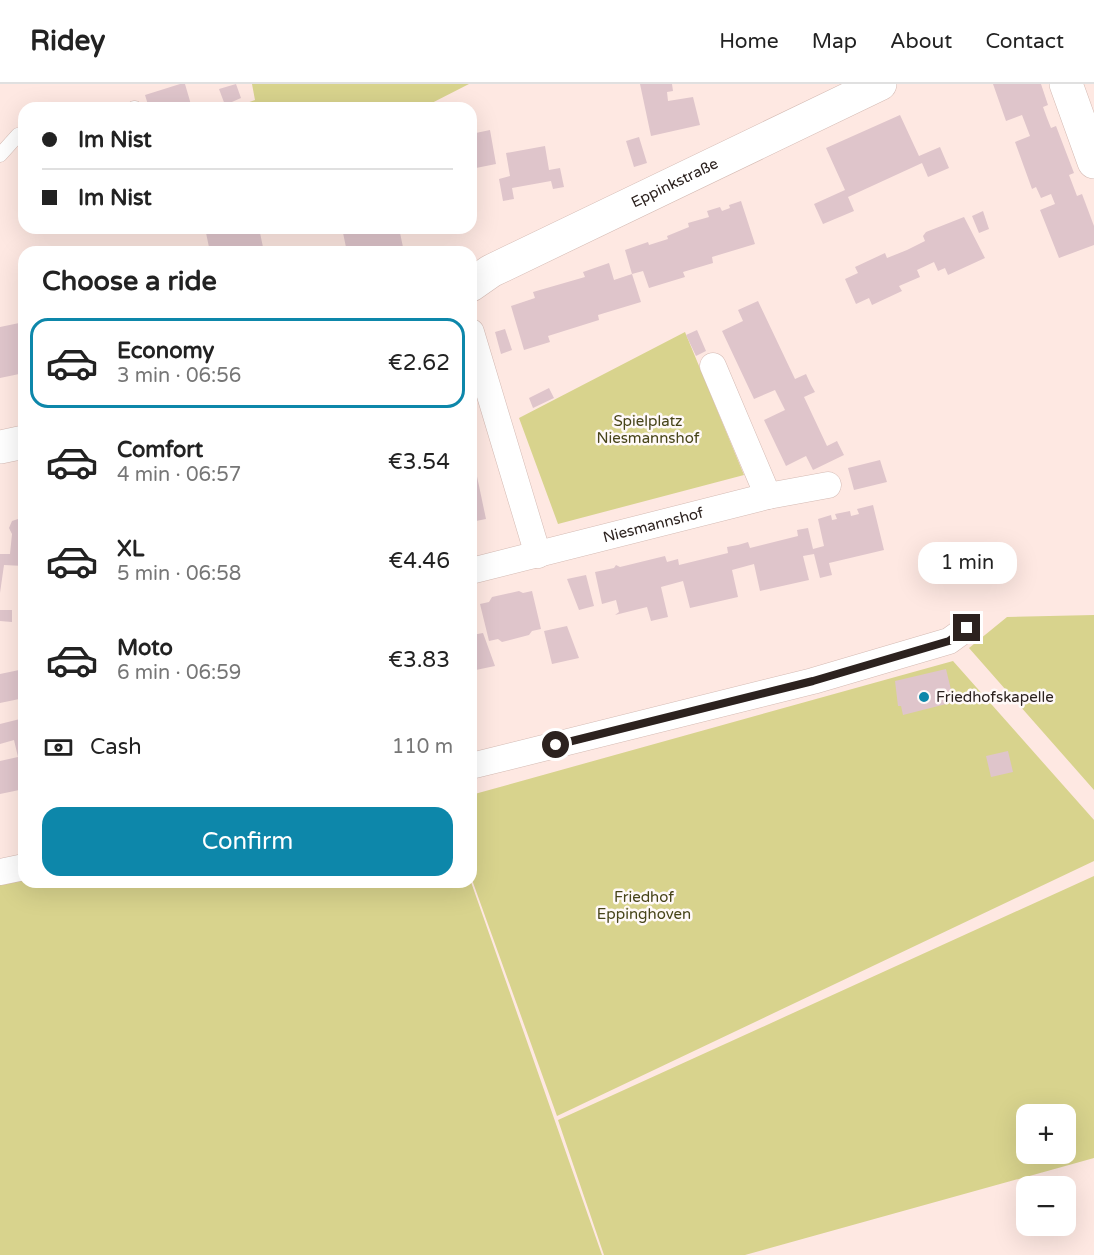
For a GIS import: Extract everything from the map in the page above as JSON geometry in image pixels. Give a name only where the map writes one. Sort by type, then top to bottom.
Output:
[{"type":"street","name":"Eppinkstraße","points":[[477,281],[490,271],[880,84]]},
{"type":"street","points":[[1066,84],[1090,141]]},
{"type":"street","points":[[477,352],[538,555]]},
{"type":"street","points":[[713,366],[768,496]]},
{"type":"street","points":[[0,447],[18,443]]},
{"type":"street","name":"Niesmannshof","points":[[477,570],[768,496],[828,485]]},
{"type":"street","points":[[477,765],[813,681],[949,641],[967,628]]},
{"type":"street","points":[[0,872],[18,868]]},
{"type":"lane","points":[[0,155],[18,135]]},
{"type":"green space","points":[[252,84],[469,84],[434,102],[250,102],[255,100]]},
{"type":"green space","name":"Spielplatz Niesmannshof","points":[[685,332],[744,475],[558,524],[519,418]]},
{"type":"green space","points":[[1094,615],[1094,790],[969,648],[1007,617]]},
{"type":"green space","name":"Friedhof Eppinghoven","points":[[953,661],[1094,820],[1094,861],[557,1116],[475,888],[477,888],[477,793]]},
{"type":"green space","points":[[1094,876],[1094,1158],[1076,1163],[1076,1104],[1016,1104],[1016,1164],[1072,1164],[1029,1176],[1016,1176],[1016,1180],[745,1255],[604,1255],[558,1120]]},
{"type":"green space","points":[[18,877],[18,888],[473,888],[602,1255],[0,1255],[0,880]]},
{"type":"building","points":[[185,84],[190,102],[147,102],[145,95]]},
{"type":"building","points":[[236,84],[241,98],[232,102],[224,102],[219,89]]},
{"type":"building","points":[[640,84],[672,84],[673,91],[667,92],[668,101],[693,97],[700,125],[651,136]]},
{"type":"building","points":[[993,84],[1041,84],[1048,105],[1043,107],[1047,118],[1051,128],[1056,126],[1074,173],[1069,175],[1077,196],[1082,194],[1094,226],[1094,245],[1059,258],[1040,210],[1055,204],[1051,194],[1041,198],[1036,187],[1032,189],[1015,142],[1030,136],[1022,115],[1006,121]]},
{"type":"building","points":[[900,115],[919,156],[940,147],[949,168],[928,177],[922,163],[848,197],[854,211],[823,224],[814,204],[845,190],[826,148]]},
{"type":"building","points":[[490,130],[496,164],[477,168],[477,133]]},
{"type":"building","points":[[639,137],[647,163],[634,167],[626,141]]},
{"type":"building","points":[[545,146],[549,170],[560,168],[564,187],[553,189],[551,181],[512,188],[514,199],[503,201],[499,179],[510,176],[506,153]]},
{"type":"building","points":[[741,201],[755,244],[712,257],[713,263],[683,272],[685,277],[649,288],[643,271],[632,274],[625,250],[648,242],[649,245],[668,239],[667,236],[689,227],[688,223],[709,217],[707,211],[720,207],[722,211],[730,208],[729,205]]},
{"type":"building","points":[[983,211],[989,229],[979,233],[972,216]]},
{"type":"building","points":[[964,217],[985,258],[948,275],[945,268],[938,271],[934,262],[917,270],[920,277],[899,286],[902,291],[872,305],[869,298],[856,304],[845,279],[858,273],[855,267],[885,253],[887,258],[907,250],[925,241],[923,236],[926,232]]},
{"type":"building","points":[[206,234],[260,234],[263,246],[209,246]]},
{"type":"building","points":[[343,234],[400,234],[403,246],[346,246]]},
{"type":"building","points":[[609,263],[614,280],[632,274],[641,302],[598,315],[599,320],[548,336],[550,342],[524,350],[511,306],[535,298],[533,292],[585,277],[583,272]]},
{"type":"building","points":[[758,301],[795,379],[806,374],[815,392],[804,397],[827,446],[837,441],[844,455],[813,470],[806,456],[786,466],[764,420],[785,410],[775,390],[754,399],[722,331],[743,321],[738,310]]},
{"type":"building","points":[[18,323],[18,374],[0,378],[0,327]]},
{"type":"building","points":[[505,329],[512,350],[501,354],[495,332]]},
{"type":"building","points":[[697,330],[706,351],[696,356],[686,335]]},
{"type":"building","points":[[549,388],[554,398],[533,408],[529,398]]},
{"type":"building","points":[[880,460],[887,482],[854,490],[848,468]]},
{"type":"building","points":[[477,476],[486,519],[477,521]]},
{"type":"building","points":[[873,505],[884,550],[829,563],[832,575],[820,578],[814,554],[803,556],[809,580],[760,591],[754,564],[732,570],[738,597],[690,608],[683,581],[661,587],[668,617],[651,621],[647,607],[615,615],[619,612],[616,600],[602,604],[595,572],[614,568],[616,565],[620,567],[665,556],[667,562],[678,559],[679,565],[728,553],[727,547],[748,542],[750,548],[798,536],[797,530],[808,528],[813,549],[824,546],[818,519],[831,515],[832,520],[837,519],[835,514],[850,511],[851,516],[859,514],[857,509]]},
{"type":"building","points":[[18,519],[18,566],[4,565],[0,593],[0,554],[10,554],[12,534],[9,528],[12,521]]},
{"type":"building","points":[[586,575],[594,606],[579,610],[567,579]]},
{"type":"building","points":[[519,591],[523,593],[532,591],[541,629],[532,631],[529,635],[502,642],[498,639],[489,641],[480,604],[489,602],[492,597]]},
{"type":"building","points":[[0,610],[12,610],[12,622],[0,621]]},
{"type":"building","points":[[567,626],[579,658],[552,664],[544,631]]},
{"type":"building","points":[[483,633],[495,666],[477,670],[477,634]]},
{"type":"building","name":"Friedhofskapelle","points":[[946,669],[954,702],[903,715],[901,706],[898,706],[895,681]]},
{"type":"building","points":[[18,670],[18,699],[0,703],[0,674]]},
{"type":"building","points":[[18,720],[18,757],[14,740],[0,744],[0,724]]},
{"type":"building","points":[[1008,751],[1013,772],[991,777],[986,756]]},
{"type":"building","points":[[18,757],[18,790],[0,794],[0,761]]},
{"type":"place","name":"Friedhofskapelle","points":[[924,697]]},
{"type":"route","points":[[556,745],[813,681],[949,641],[967,628]]}]
